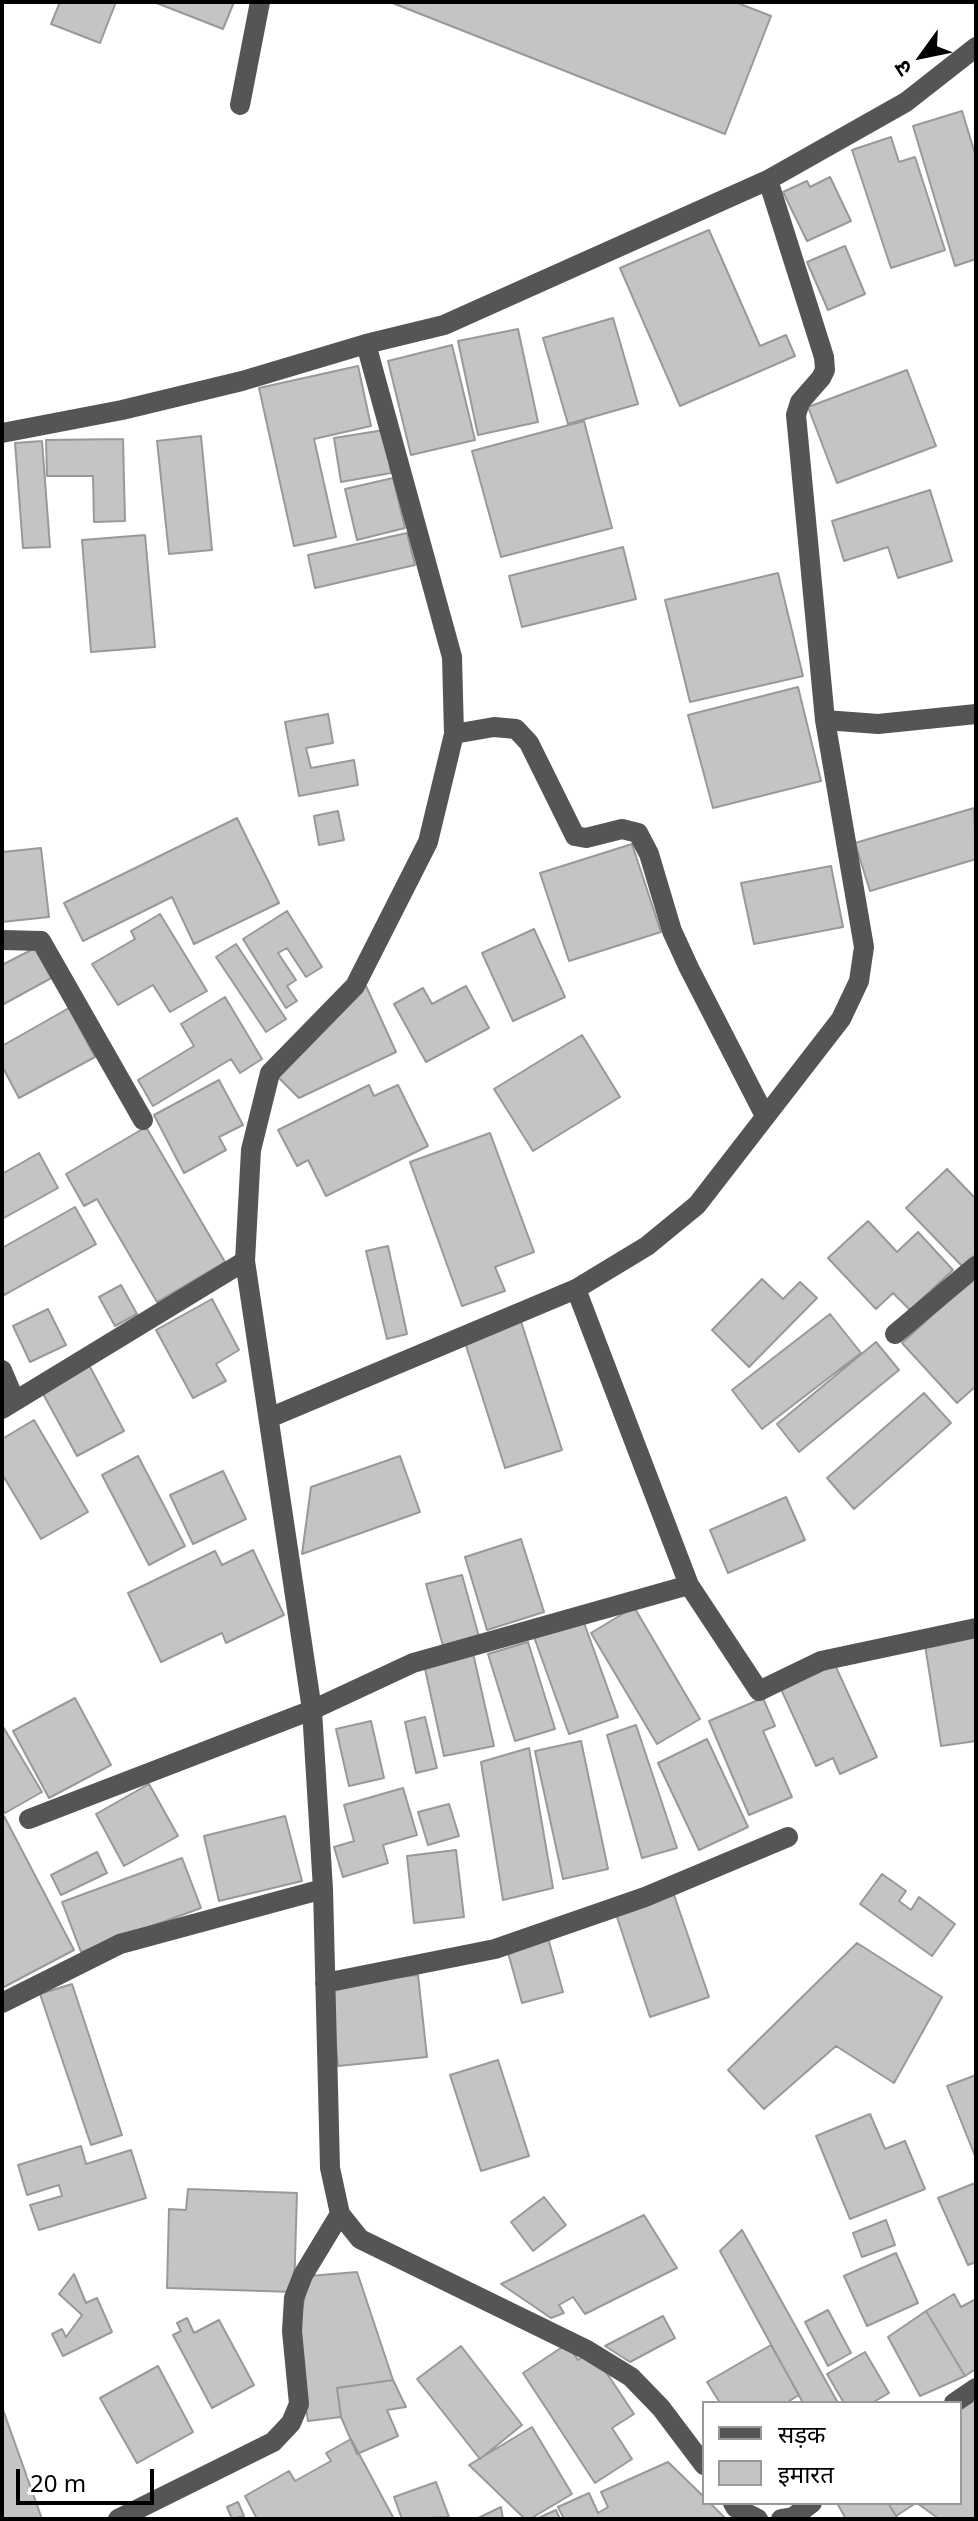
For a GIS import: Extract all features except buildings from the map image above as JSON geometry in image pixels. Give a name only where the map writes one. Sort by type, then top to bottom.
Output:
[{"type":"street","points":[[240,105],[260,2]]},
{"type":"street","points":[[2,433],[122,410],[242,381],[366,344],[444,325],[768,180],[906,102],[976,47]]},
{"type":"street","points":[[269,1418],[576,1289],[647,1246],[697,1205],[841,1019],[859,981],[864,947],[825,720],[796,415],[800,402],[825,370],[824,357],[768,180]]},
{"type":"street","points":[[366,344],[452,657],[454,734],[428,842],[355,986],[270,1073],[251,1150],[245,1261],[312,1710],[323,1889],[330,2168],[340,2214],[360,2239],[587,2350],[631,2377],[661,2408],[702,2462]]},
{"type":"street","points":[[825,720],[878,724],[976,714]]},
{"type":"street","points":[[454,734],[494,727],[516,729],[529,743],[575,836],[586,838],[622,829],[638,833],[649,854],[672,931],[765,1116]]},
{"type":"street","points":[[2,940],[41,941],[143,1120]]},
{"type":"street","points":[[2,1370],[8,1405],[245,1261]]},
{"type":"street","points":[[895,1334],[976,1266]]},
{"type":"street","points":[[576,1289],[689,1585],[759,1691],[821,1661],[976,1628]]},
{"type":"street","points":[[29,1819],[312,1710],[413,1663],[689,1585]]},
{"type":"street","points":[[325,1983],[495,1949],[645,1897],[788,1837]]},
{"type":"street","points":[[2,2003],[120,1944],[323,1889]]},
{"type":"street","points":[[118,2519],[273,2442],[291,2423],[299,2404],[292,2331],[294,2298],[303,2275],[340,2214]]},
{"type":"street","points":[[957,2401],[976,2388]]},
{"type":"street","points":[[734,2505],[758,2519]]},
{"type":"street","points":[[781,2519],[793,2517],[809,2505]]}]
